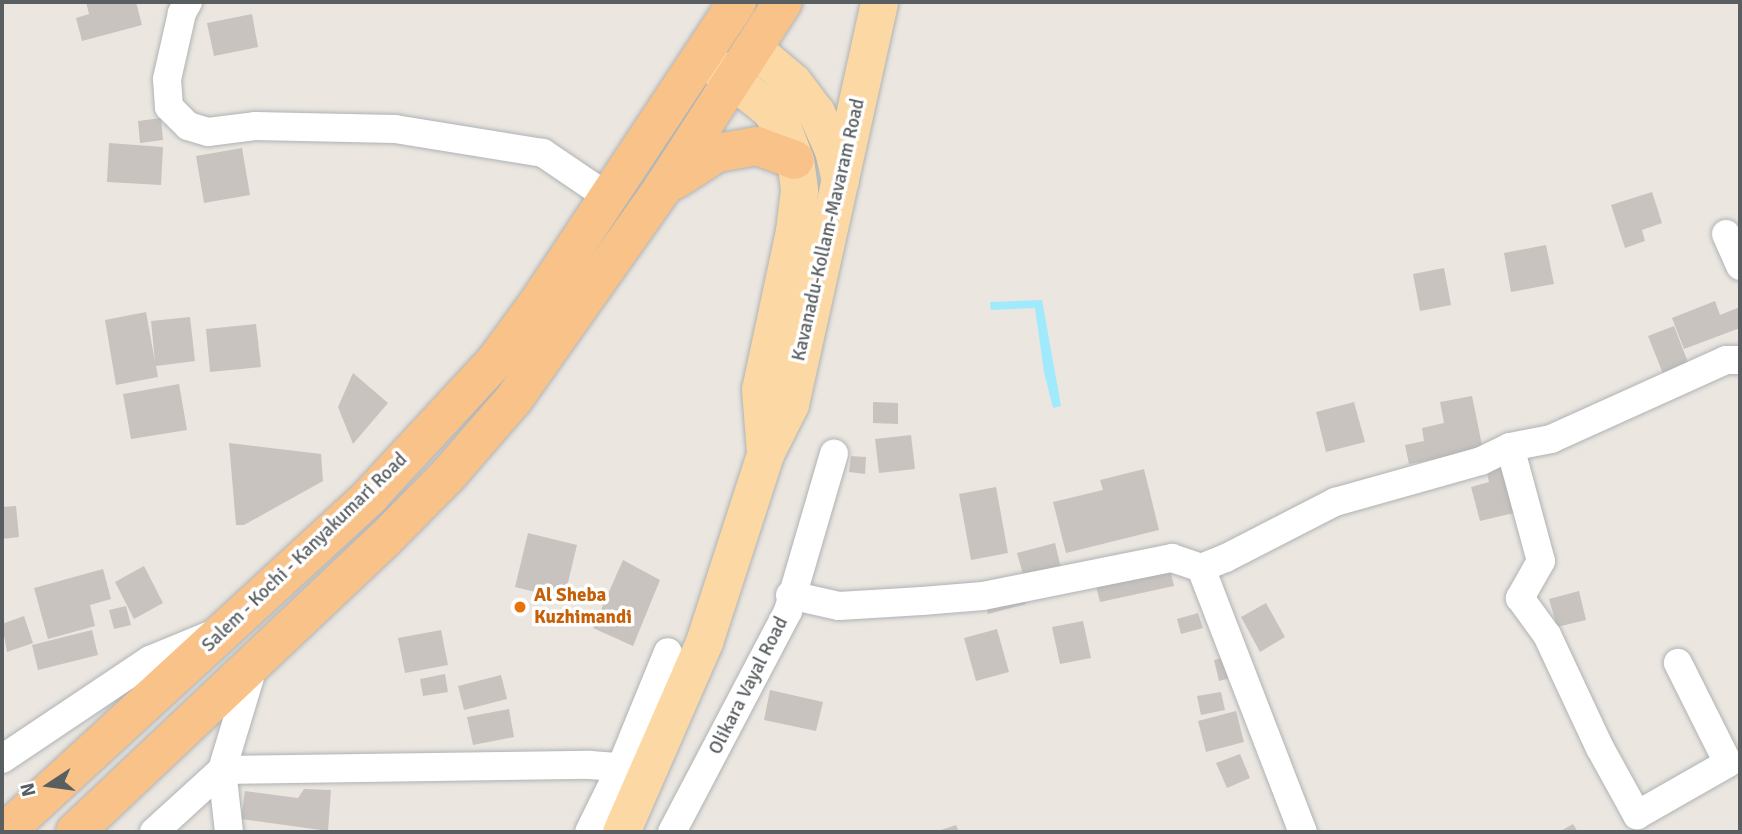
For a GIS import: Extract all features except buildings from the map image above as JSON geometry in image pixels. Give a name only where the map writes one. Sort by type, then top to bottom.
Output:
[{"type":"highway","name":"Salem - Kochi - Kanyakumari Road","points":[[5,832],[230,628],[371,495],[496,360],[737,2]]},
{"type":"highway","points":[[75,832],[254,664],[449,474],[514,399],[662,189],[783,2]]},
{"type":"highway","points":[[662,189],[718,153],[757,146],[795,160]]},
{"type":"main road","name":"Kavanadu-Kollam-Mavaram Road","points":[[621,832],[704,642],[765,454],[790,404],[841,186],[879,2]]},
{"type":"main road","points":[[752,48],[793,82],[816,112],[833,150],[841,186]]},
{"type":"main road","name":"Kavanadu-Kollam-Mavaram Road","points":[[701,56],[769,109],[783,129],[795,160],[799,190],[794,231],[760,389],[765,454]]},
{"type":"street","points":[[188,2],[182,13],[167,79],[169,107],[188,126],[208,132],[255,126],[395,129],[543,153],[608,197]]},
{"type":"street","points":[[1726,234],[1740,266]]},
{"type":"street","points":[[790,595],[839,606],[922,601],[983,596],[1172,558],[1201,568],[1335,502],[1481,461],[1510,447],[1551,439],[1726,360],[1740,360]]},
{"type":"street","points":[[1510,447],[1541,561],[1520,598],[1547,635],[1600,748],[1637,815],[1728,763],[1678,663]]},
{"type":"street","name":"Olikara Vayal Road","points":[[672,832],[788,611],[790,595],[834,454]]},
{"type":"street","points":[[1201,568],[1303,832]]},
{"type":"street","points":[[2,759],[150,660],[230,628]]},
{"type":"street","points":[[589,832],[621,767],[668,652]]},
{"type":"street","points":[[229,832],[222,770],[254,664]]},
{"type":"street","points":[[153,832],[222,770],[590,765],[621,767]]},
{"type":"water","points":[[1042,300],[1061,406],[1053,408],[1044,372],[1035,308],[991,310],[990,302]]},
{"type":"place","name":"Al Sheba Kuzhimandi","points":[[520,607]]}]
